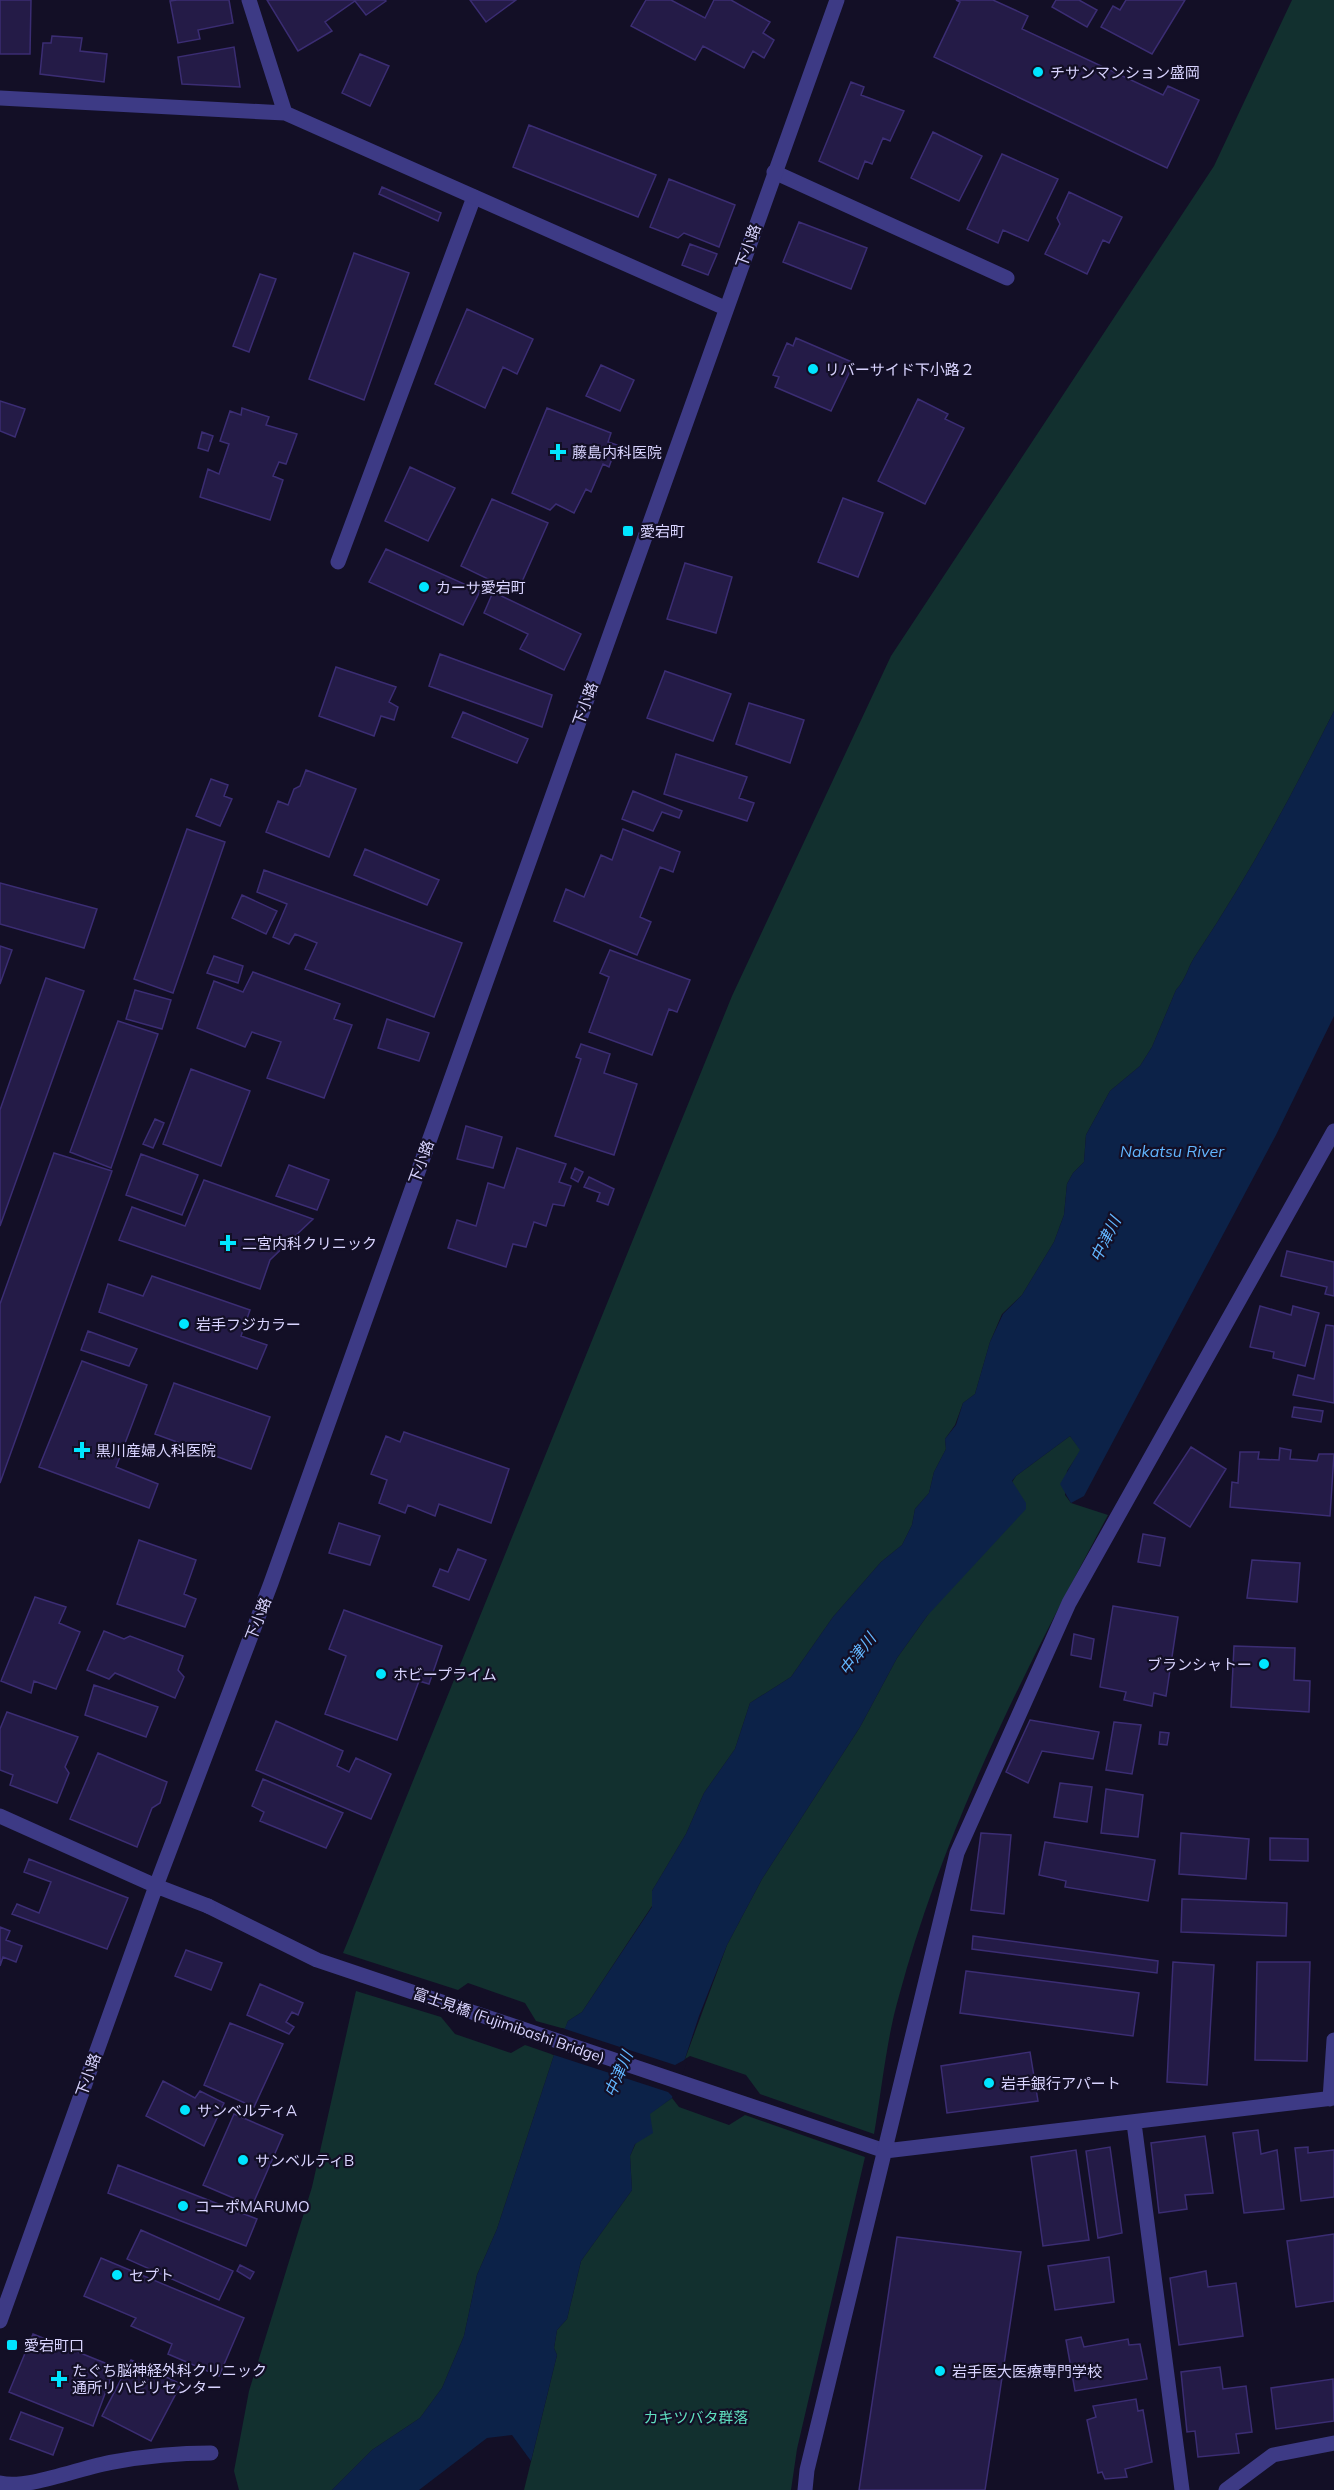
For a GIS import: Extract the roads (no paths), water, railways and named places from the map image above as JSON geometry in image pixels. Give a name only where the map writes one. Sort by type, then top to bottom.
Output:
[{"type":"street","points":[[249,0],[285,113]]},
{"type":"street","name":"下小路","points":[[0,2321],[156,1886],[271,1583],[837,0]]},
{"type":"street","points":[[0,98],[285,113],[725,308]]},
{"type":"street","points":[[774,172],[1007,278]]},
{"type":"street","points":[[338,562],[474,197]]},
{"type":"street","points":[[805,2490],[807,2470],[957,1853],[1069,1603],[1334,1131]]},
{"type":"street","name":"富士見橋 (Fujimibashi Bridge)","points":[[0,1816],[156,1886],[208,1906],[317,1960],[885,2151]]},
{"type":"street","points":[[885,2151],[1332,2098],[1334,2040]]},
{"type":"street","points":[[1134,2122],[1182,2490]]},
{"type":"street","points":[[1226,2490],[1273,2455],[1334,2443]]},
{"type":"street","points":[[0,2483],[10,2486],[40,2482],[81,2468],[125,2460],[176,2453],[211,2453]]},
{"type":"water","name":"Nakatsu River","points":[[1334,711],[1334,1016],[1276,1135],[1084,1496],[1071,1503],[1060,1484],[1080,1450],[1070,1436],[1016,1476],[1012,1481],[1026,1503],[1026,1509],[927,1616],[897,1658],[860,1727],[762,1879],[727,1945],[699,2016],[672,2098],[650,2114],[653,2133],[635,2144],[630,2156],[632,2190],[581,2261],[567,2319],[557,2330],[554,2348],[557,2355],[531,2461],[512,2435],[487,2438],[419,2490],[332,2490],[372,2450],[420,2418],[442,2388],[464,2336],[477,2275],[497,2229],[554,2055],[568,2021],[582,2012],[652,1907],[652,1891],[686,1834],[704,1793],[735,1749],[750,1703],[791,1677],[833,1617],[881,1562],[902,1545],[912,1525],[915,1509],[929,1493],[934,1472],[946,1449],[945,1439],[956,1425],[963,1403],[975,1394],[990,1342],[1003,1314],[1022,1295],[1054,1242],[1064,1215],[1067,1184],[1073,1173],[1084,1162],[1086,1135],[1110,1091],[1140,1066],[1152,1047],[1176,990],[1269,835]]},
{"type":"place","name":"チサンマンション盛岡","points":[[1038,72]]},
{"type":"place","name":"リバーサイド下小路２","points":[[813,369]]},
{"type":"place","name":"藤島内科医院","points":[[558,452]]},
{"type":"place","name":"愛宕町","points":[[628,531]]},
{"type":"place","name":"カーサ愛宕町","points":[[424,587]]},
{"type":"place","name":"二宮内科クリニック","points":[[228,1243]]},
{"type":"place","name":"岩手フジカラー","points":[[184,1324]]},
{"type":"place","name":"黒川産婦人科医院","points":[[82,1450]]},
{"type":"place","name":"ブランシャトー","points":[[1264,1664]]},
{"type":"place","name":"ホビープライム","points":[[381,1674]]},
{"type":"place","name":"岩手銀行アパート","points":[[989,2083]]},
{"type":"place","name":"サンベルティA","points":[[185,2110]]},
{"type":"place","name":"サンベルティB","points":[[243,2160]]},
{"type":"place","name":"コーポMARUMO","points":[[183,2206]]},
{"type":"place","name":"セプト","points":[[117,2275]]},
{"type":"place","name":"愛宕町口","points":[[12,2345]]},
{"type":"place","name":"岩手医大医療専門学校","points":[[940,2371]]},
{"type":"place","name":"たぐち脳神経外科クリニック 通所リハビリセンター","points":[[59,2379]]},
{"type":"water label","name":"中津川","points":[[1105,1239]]},
{"type":"water label","name":"中津川","points":[[857,1654]]},
{"type":"water label","name":"中津川","points":[[618,2074]]},
{"type":"park label","name":"カキツバタ群落","points":[[696,2417]]}]
